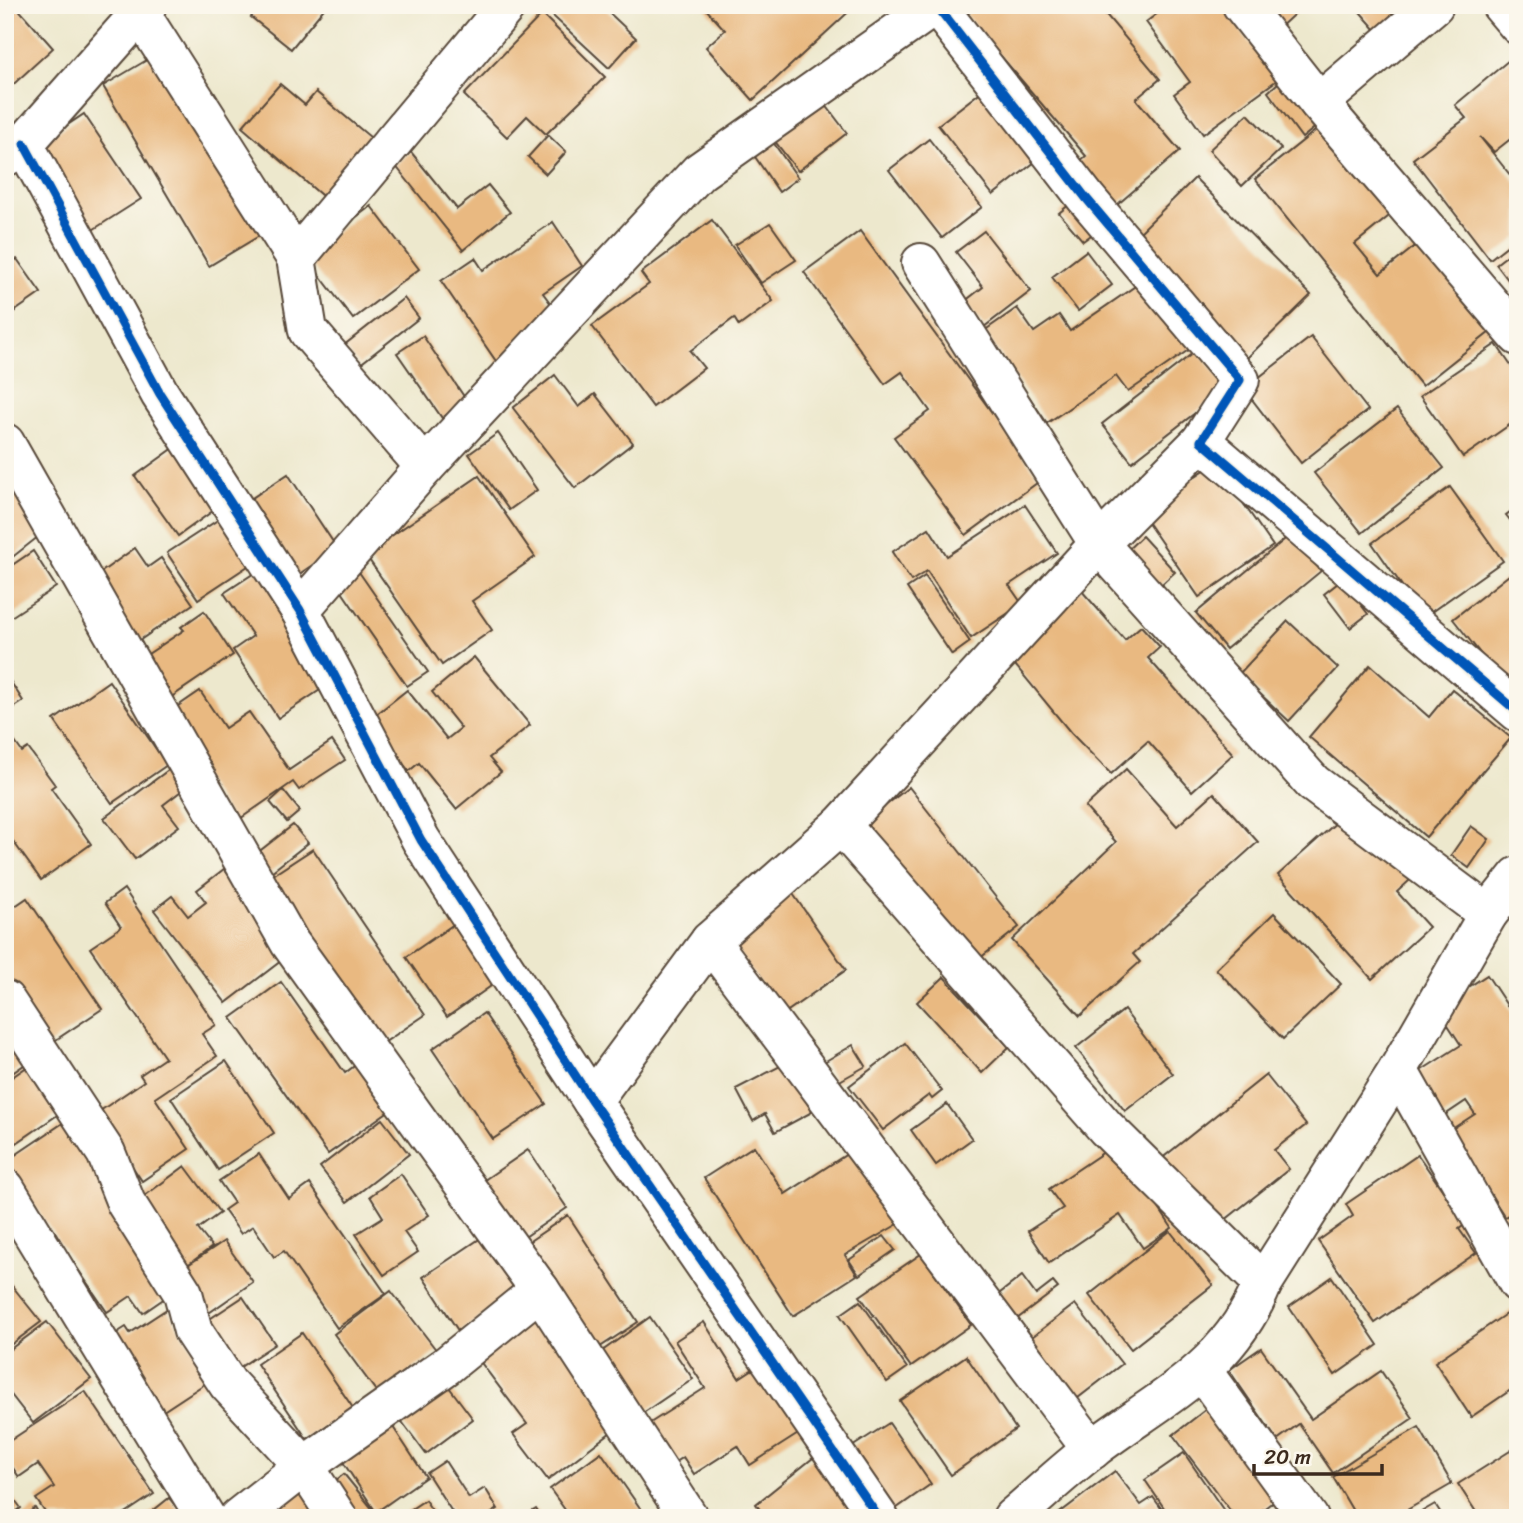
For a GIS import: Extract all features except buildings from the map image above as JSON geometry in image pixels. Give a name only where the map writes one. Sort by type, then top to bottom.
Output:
[{"type":"street","points":[[296,258],[507,5]]},
{"type":"street","points":[[300,610],[425,467],[699,172],[936,5],[1086,198],[1240,380],[1235,469]]},
{"type":"street","points":[[1242,5],[1319,103],[1518,336]]},
{"type":"street","points":[[1319,103],[1434,5]]},
{"type":"street","points":[[1501,5],[1518,25]]},
{"type":"street","points":[[425,467],[308,331],[296,258],[144,9],[15,150],[160,394],[300,610],[421,840],[592,1101],[879,1518]]},
{"type":"street","points":[[921,263],[1099,544],[1313,783],[1488,914]]},
{"type":"street","points":[[592,1101],[710,941],[841,825],[1099,544],[1201,441],[1240,380]]},
{"type":"street","points":[[1201,441],[1518,712]]},
{"type":"street","points":[[5,443],[290,943],[540,1290],[689,1518]]},
{"type":"street","points":[[841,825],[1106,1128],[1263,1283]]},
{"type":"street","points":[[1012,1518],[1092,1450],[1203,1372],[1250,1315],[1263,1283],[1398,1070],[1488,914],[1518,876]]},
{"type":"street","points":[[710,941],[1092,1450]]},
{"type":"street","points":[[5,1000],[106,1153],[126,1203],[183,1293],[193,1331],[228,1384],[304,1466],[338,1518]]},
{"type":"street","points":[[1398,1070],[1518,1283]]},
{"type":"street","points":[[5,1188],[206,1518]]},
{"type":"street","points":[[238,1518],[304,1466],[446,1366],[540,1290]]},
{"type":"street","points":[[1203,1372],[1309,1518]]},
{"type":"cycle path","points":[[936,5],[1086,198],[1240,380],[1201,441],[1518,712]]},
{"type":"cycle path","points":[[24,144],[160,394],[300,610],[421,840],[592,1101],[879,1518]]}]
